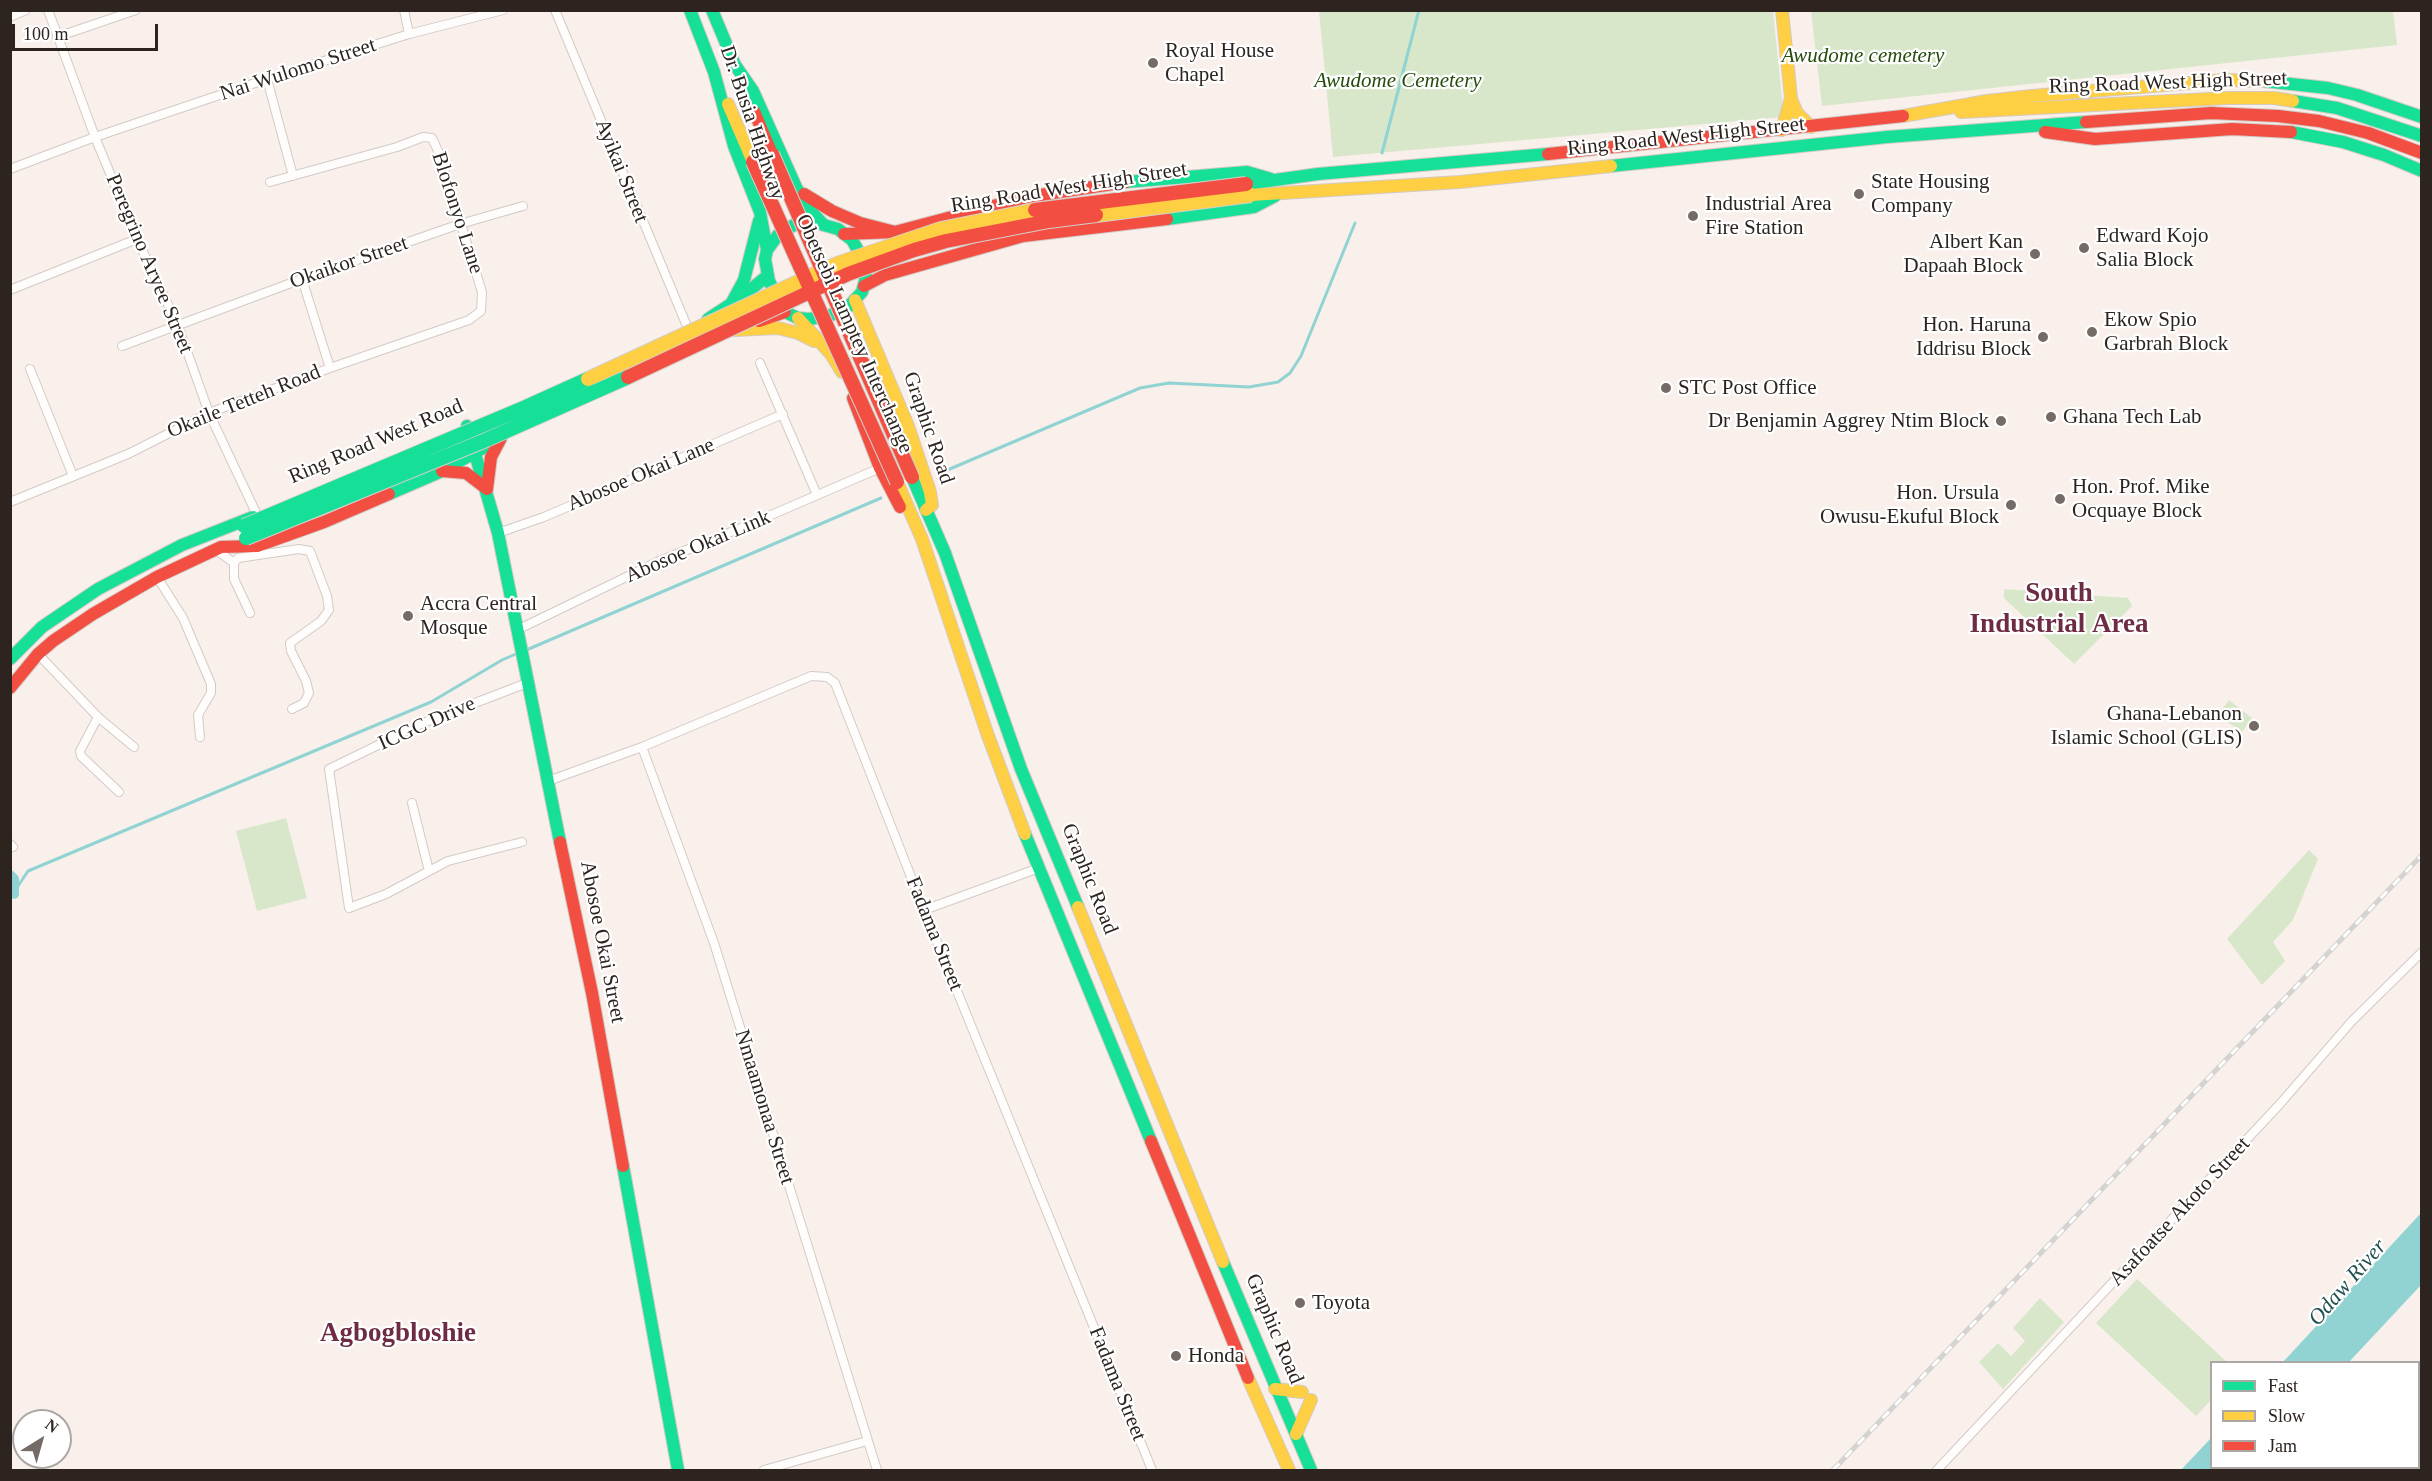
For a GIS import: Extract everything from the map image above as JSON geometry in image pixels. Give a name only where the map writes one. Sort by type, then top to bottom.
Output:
[{"type":"main road","name":"Dr. Busia Highway","points":[[690,10],[714,72],[734,146],[760,212],[767,250]]},
{"type":"main road","name":"Dr. Busia Highway","points":[[711,10],[735,65],[753,91],[796,188],[822,223]]},
{"type":"main road","points":[[1782,10],[1791,98],[1797,113],[1811,126]]},
{"type":"main road","name":"Obetsebi Lamptey Interchange","points":[[735,65],[926,510]]},
{"type":"main road","name":"Obetsebi Lamptey Interchange","points":[[714,72],[912,515]]},
{"type":"main road","name":"Ring Road West High Street","points":[[842,269],[914,250],[1029,225],[1276,187],[1333,173],[1562,153],[1782,130],[1947,111],[1987,101],[2031,96],[2215,80],[2250,80],[2328,88],[2357,95],[2421,117]]},
{"type":"main road","points":[[1782,130],[1791,98]]},
{"type":"main road","name":"Ring Road West High Street","points":[[1947,111],[1972,112],[2228,98],[2274,98],[2337,108],[2421,136]]},
{"type":"main road","name":"Ring Road West High Street","points":[[844,234],[895,232],[1027,197],[1080,188],[1247,172],[1276,187],[1335,191],[1471,180],[1887,137],[2211,113],[2294,117],[2331,123],[2368,133],[2419,152]]},
{"type":"main road","name":"Ring Road West High Street","points":[[2022,128],[2095,140],[2232,129],[2290,132],[2343,142],[2384,155],[2421,171]]},
{"type":"main road","name":"Ring Road West High Street","points":[[864,286],[885,275],[1023,236],[1254,207],[1276,187]]},
{"type":"main road","points":[[796,188],[814,202],[832,211],[860,223],[895,232]]},
{"type":"main road","points":[[731,304],[744,280],[760,212]]},
{"type":"main road","points":[[218,548],[257,546],[324,522],[442,471],[559,404],[735,330],[792,315],[819,318],[839,312],[855,300],[864,286],[866,277],[858,248],[838,229],[822,223],[794,225],[778,235],[767,250],[765,267],[767,276],[778,301],[792,315]]},
{"type":"main road","name":"Ring Road West Road","points":[[245,532],[410,472],[576,401],[842,269]]},
{"type":"main road","name":"Ring Road West Road","points":[[10,659],[42,627],[98,588],[182,546],[689,331],[731,304],[767,276]]},
{"type":"main road","name":"Graphic Road","points":[[855,300],[908,426],[930,492],[932,505],[926,510],[945,553],[1021,770],[1310,1470]]},
{"type":"main road","name":"Graphic Road","points":[[792,315],[825,346],[836,361],[895,499],[912,515],[943,599],[987,733],[1039,868],[1254,1393],[1288,1470]]},
{"type":"main road","points":[[735,330],[778,328],[798,333],[825,346]]},
{"type":"main road","name":"Abosoe Okai Street","points":[[467,426],[498,532],[592,993],[678,1470]]},
{"type":"main road","points":[[487,489],[491,457],[503,437]]},
{"type":"main road","points":[[442,471],[466,473],[487,489]]},
{"type":"main road","points":[[226,528],[245,532]]},
{"type":"main road","points":[[10,688],[38,654],[93,614],[245,532]]},
{"type":"main road","points":[[1275,1389],[1306,1396],[1296,1434]]},
{"type":"street","points":[[10,17],[26,10]]},
{"type":"street","name":"Peregrino Aryee Street","points":[[48,10],[95,137],[137,239],[178,326],[209,412],[257,515]]},
{"type":"street","points":[[57,36],[136,10]]},
{"type":"street","points":[[405,10],[409,34]]},
{"type":"street","name":"Nai Wulomo Street","points":[[10,169],[95,137],[267,79],[409,34],[503,10]]},
{"type":"street","name":"Ayikai Street","points":[[555,10],[689,331]]},
{"type":"street","points":[[267,79],[293,176]]},
{"type":"street","name":"Blofonyo Lane","points":[[270,182],[397,147],[423,137],[432,138],[440,153],[482,292],[481,312]]},
{"type":"street","name":"Okaikor Street","points":[[122,346],[302,279],[460,224],[523,206]]},
{"type":"street","points":[[10,290],[137,239]]},
{"type":"street","points":[[302,279],[330,368]]},
{"type":"street","name":"Okaile Tetteh Road","points":[[10,502],[128,454],[209,412],[469,320],[481,312]]},
{"type":"street","points":[[759,363],[817,495]]},
{"type":"street","points":[[30,369],[73,476]]},
{"type":"street","name":"Abosoe Okai Lane","points":[[498,532],[544,517],[783,414]]},
{"type":"street","name":"Abosoe Okai Link","points":[[517,631],[657,562],[880,468]]},
{"type":"street","points":[[218,548],[234,563]]},
{"type":"street","points":[[250,613],[234,579],[234,563],[238,558],[300,549],[310,550],[327,596],[329,610],[321,621],[290,643],[291,651],[306,681],[309,693],[304,703],[292,709]]},
{"type":"street","points":[[157,578],[183,618],[211,684],[211,693],[198,716],[200,737]]},
{"type":"street","points":[[38,654],[98,717],[134,747]]},
{"type":"street","name":"ICGC Drive","points":[[429,871],[386,894],[349,908],[328,769],[526,676]]},
{"type":"street","name":"Fadama Street","points":[[548,781],[642,747],[812,676],[827,678],[838,688],[924,910],[1152,1470]]},
{"type":"street","points":[[98,717],[80,751],[81,756],[119,792]]},
{"type":"street","name":"Nmaamonaa Street","points":[[642,747],[714,943],[877,1470]]},
{"type":"street","points":[[412,803],[429,871],[448,861],[522,842]]},
{"type":"street","points":[[924,910],[1039,868]]},
{"type":"street","name":"Asafoatse Akoto Street","points":[[1937,1470],[2279,1105],[2352,1021],[2421,952]]},
{"type":"street","points":[[764,1470],[867,1441]]},
{"type":"green space","name":"Awudome Cemetery","points":[[1319,11],[1773,11],[1784,117],[1333,157]]},
{"type":"green space","name":"Awudome cemetery","points":[[1811,11],[2393,11],[2397,45],[1822,106]]},
{"type":"green space","points":[[2004,589],[2128,598],[2132,606],[2074,664],[2004,598]]},
{"type":"green space","points":[[2229,700],[2252,718],[2242,732],[2218,715]]},
{"type":"green space","points":[[286,818],[307,898],[257,911],[236,831]]},
{"type":"green space","points":[[2309,850],[2318,859],[2293,920],[2273,942],[2285,961],[2262,985],[2227,939]]},
{"type":"green space","points":[[2137,1279],[2226,1361],[2210,1361],[2210,1401],[2196,1416],[2096,1323]]},
{"type":"green space","points":[[2040,1298],[2064,1322],[2003,1389],[1979,1362],[1998,1343],[2011,1356],[2025,1341],[2013,1328]]},
{"type":"water","points":[[2421,1213],[2421,1285],[2350,1361],[2284,1361]]},
{"type":"water","points":[[2210,1439],[2210,1469],[2250,1469],[2248,1470],[2181,1470]]},
{"type":"waterway","points":[[1382,153],[1419,10]]},
{"type":"waterway","points":[[938,474],[1140,388],[1169,383],[1249,387],[1278,382],[1290,373],[1301,356],[1355,223]]},
{"type":"waterway","points":[[524,651],[881,498]]},
{"type":"waterway","points":[[10,898],[28,871],[431,702],[518,653]]},
{"type":"waterway","points":[[10,875],[14,879],[14,894]]},
{"type":"railway","points":[[1833,1470],[2422,855]]},
{"type":"traffic: fast","points":[[690,10],[714,72],[734,146],[760,212],[767,250]]},
{"type":"traffic: fast","points":[[712,10],[735,65],[753,91],[796,187],[809,209],[822,223]]},
{"type":"traffic: fast","points":[[2263,81],[2328,88],[2357,95],[2422,117]]},
{"type":"traffic: fast","points":[[2293,101],[2337,108],[2422,136]]},
{"type":"traffic: fast","points":[[1611,166],[1887,137],[2086,122]]},
{"type":"traffic: fast","points":[[2291,132],[2343,142],[2384,155],[2422,171]]},
{"type":"traffic: fast","points":[[1246,184],[1318,174],[1548,154]]},
{"type":"traffic: fast","points":[[1126,182],[1247,172],[1271,179]]},
{"type":"traffic: fast","points":[[1167,219],[1254,207],[1275,196]]},
{"type":"traffic: fast","points":[[731,304],[744,280],[759,221]]},
{"type":"traffic: fast","points":[[813,222],[838,229],[852,240],[862,257],[866,277],[862,292],[848,307],[829,316],[798,318],[785,312],[769,281],[765,259],[767,250],[778,235],[794,225],[813,222]]},
{"type":"traffic: fast","points":[[708,319],[743,296],[767,276]]},
{"type":"traffic: fast","points":[[246,538],[486,440],[628,377]]},
{"type":"traffic: fast","points":[[244,526],[588,379]]},
{"type":"traffic: fast","points":[[467,426],[498,533],[560,842]]},
{"type":"traffic: fast","points":[[389,494],[442,471],[501,438]]},
{"type":"traffic: fast","points":[[912,477],[945,553],[1021,769],[1078,907]]},
{"type":"traffic: fast","points":[[10,659],[42,627],[98,589],[182,545],[253,517]]},
{"type":"traffic: fast","points":[[1025,834],[1151,1141]]},
{"type":"traffic: fast","points":[[623,1166],[678,1470]]},
{"type":"traffic: fast","points":[[1223,1262],[1311,1470]]},
{"type":"traffic: slow","points":[[1782,10],[1791,98],[1782,130]]},
{"type":"traffic: slow","points":[[1903,116],[1987,101],[2031,96],[2226,80],[2263,81]]},
{"type":"traffic: slow","points":[[1961,112],[2228,98],[2274,98],[2293,101]]},
{"type":"traffic: slow","points":[[1791,99],[1797,113],[1811,127]]},
{"type":"traffic: slow","points":[[728,104],[753,162]]},
{"type":"traffic: slow","points":[[1251,195],[1460,182],[1611,166]]},
{"type":"traffic: slow","points":[[1096,215],[1251,195]]},
{"type":"traffic: slow","points":[[588,379],[837,264],[941,229],[1035,210]]},
{"type":"traffic: slow","points":[[855,300],[908,426],[930,492],[932,505],[926,510]]},
{"type":"traffic: slow","points":[[798,318],[831,354],[842,372]]},
{"type":"traffic: slow","points":[[735,330],[778,328],[798,333],[814,341]]},
{"type":"traffic: slow","points":[[897,482],[922,539],[987,733],[1025,834]]},
{"type":"traffic: slow","points":[[1078,907],[1223,1262]]},
{"type":"traffic: slow","points":[[1248,1378],[1289,1470]]},
{"type":"traffic: slow","points":[[1275,1389],[1302,1392]]},
{"type":"traffic: slow","points":[[1296,1434],[1311,1400]]},
{"type":"traffic: jam","points":[[754,111],[772,154]]},
{"type":"traffic: jam","points":[[2086,122],[2211,113],[2278,116],[2319,121],[2368,133],[2422,153]]},
{"type":"traffic: jam","points":[[1548,154],[1903,116]]},
{"type":"traffic: jam","points":[[2045,132],[2095,139],[2232,129],[2291,132]]},
{"type":"traffic: jam","points":[[772,154],[912,477]]},
{"type":"traffic: jam","points":[[753,162],[897,482]]},
{"type":"traffic: jam","points":[[844,234],[895,232],[1027,197],[1126,182]]},
{"type":"traffic: jam","points":[[1035,210],[1246,184]]},
{"type":"traffic: jam","points":[[804,194],[832,211],[860,223],[895,232]]},
{"type":"traffic: jam","points":[[628,377],[848,274],[914,250],[946,241],[1049,221],[1096,215]]},
{"type":"traffic: jam","points":[[864,286],[885,275],[1023,236],[1167,219]]},
{"type":"traffic: jam","points":[[759,321],[785,312]]},
{"type":"traffic: jam","points":[[853,398],[880,468],[900,507]]},
{"type":"traffic: jam","points":[[487,489],[491,457],[500,440]]},
{"type":"traffic: jam","points":[[442,471],[466,473],[487,489]]},
{"type":"traffic: jam","points":[[10,688],[38,654],[53,641],[93,614],[157,577],[221,547],[257,546],[324,522],[389,494]]},
{"type":"traffic: jam","points":[[560,842],[592,993],[623,1166]]},
{"type":"traffic: jam","points":[[1151,1141],[1248,1378]]},
{"type":"place","name":"Royal House Chapel","points":[[1153,63]]},
{"type":"place","name":"State Housing Company","points":[[1859,194]]},
{"type":"place","name":"Industrial Area Fire Station","points":[[1693,216]]},
{"type":"place","name":"Edward Kojo Salia Block","points":[[2084,248]]},
{"type":"place","name":"Albert Kan Dapaah Block","points":[[2035,254]]},
{"type":"place","name":"Ekow Spio Garbrah Block","points":[[2092,332]]},
{"type":"place","name":"Hon. Haruna Iddrisu Block","points":[[2043,337]]},
{"type":"place","name":"STC Post Office","points":[[1666,388]]},
{"type":"place","name":"Ghana Tech Lab","points":[[2051,417]]},
{"type":"place","name":"Dr Benjamin Aggrey Ntim Block","points":[[2001,421]]},
{"type":"place","name":"Hon. Prof. Mike Ocquaye Block","points":[[2060,499]]},
{"type":"place","name":"Hon. Ursula Owusu-Ekuful Block","points":[[2011,505]]},
{"type":"place","name":"Accra Central Mosque","points":[[408,616]]},
{"type":"place","name":"Ghana-Lebanon Islamic School (GLIS)","points":[[2254,726]]},
{"type":"place","name":"Toyota","points":[[1300,1303]]},
{"type":"place","name":"Honda","points":[[1176,1356]]},
{"type":"district","name":"South Industrial Area","points":[[2059,610]]},
{"type":"district","name":"Agbogbloshie","points":[[398,1334]]},
{"type":"water label","name":"Odaw River","points":[[2348,1283]]}]
